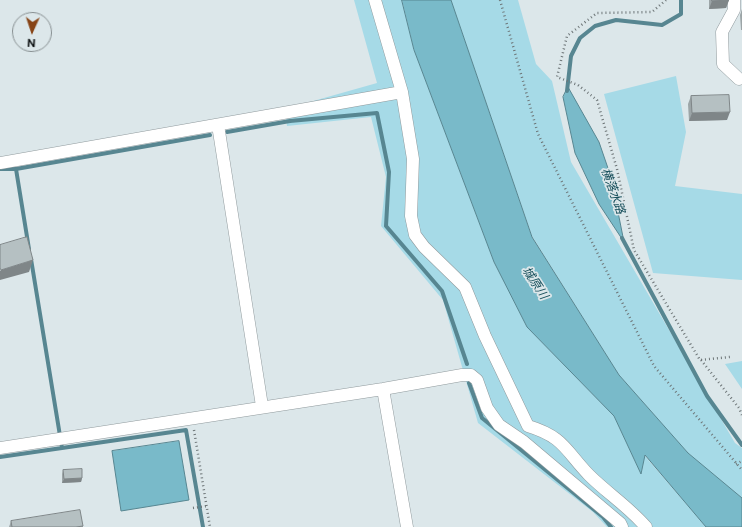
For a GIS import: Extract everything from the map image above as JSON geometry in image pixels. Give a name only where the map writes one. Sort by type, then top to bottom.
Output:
[{"type":"street","points":[[375,0],[402,92],[412,159],[412,216],[415,235],[424,247],[465,287],[485,336],[528,426],[524,442]]},
{"type":"street","points":[[734,0],[734,10],[722,32],[723,64],[739,79]]},
{"type":"street","points":[[1,163],[402,92]]},
{"type":"street","points":[[218,125],[262,406]]},
{"type":"street","points":[[0,448],[262,406],[384,389],[462,375],[472,376],[477,380],[487,408],[499,425],[524,442],[620,523],[622,527]]},
{"type":"street","points":[[384,389],[407,527]]},
{"type":"street","points":[[528,426],[545,431],[561,441],[590,475],[634,513],[646,527]]},
{"type":"path","points":[[500,0],[538,134],[654,366],[742,470]]},
{"type":"path","points":[[666,0],[652,12],[598,13],[567,36],[557,77],[578,85],[597,100],[617,169],[634,250],[700,360],[738,408],[742,416]]},
{"type":"path","points":[[700,360],[730,357]]},
{"type":"path","points":[[192,417],[210,527]]},
{"type":"path","points":[[736,464],[742,461]]},
{"type":"path","points":[[194,508],[207,506]]},
{"type":"shaded area","points":[[354,0],[402,0],[414,50],[494,262],[527,327],[614,416],[641,474],[644,455],[706,527],[607,527],[593,512],[478,423],[443,300],[381,226],[386,177],[371,117],[287,126],[285,109],[377,83]]},
{"type":"shaded area","points":[[451,0],[518,0],[536,64],[552,81],[571,162],[735,443],[742,448],[742,498],[688,453],[619,375],[532,236]]},
{"type":"shaded area","points":[[676,76],[686,132],[675,186],[742,194],[742,280],[653,273],[604,94]]},
{"type":"shaded area","points":[[742,361],[742,389],[725,364]]},
{"type":"water","name":"城原川","points":[[402,0],[451,0],[532,237],[619,375],[688,453],[742,498],[742,527],[706,527],[645,455],[641,474],[614,416],[527,327],[494,262],[414,50]]},
{"type":"water","points":[[568,87],[599,142],[611,177],[624,242],[599,204],[575,153],[563,97]]},
{"type":"water","points":[[179,441],[189,500],[121,511],[112,451]]},
{"type":"building","points":[[729,95],[730,112],[692,113],[691,96]]},
{"type":"building","points":[[27,237],[33,260],[1,270],[0,245]]},
{"type":"building","points":[[82,469],[82,478],[64,479],[63,470]]},
{"type":"building","points":[[80,510],[83,526],[12,527],[11,521]]},
{"type":"waterway","name":"横落水路","points":[[567,91],[571,56],[580,38],[595,26],[616,20],[662,25],[681,14],[681,0]]},
{"type":"waterway","points":[[227,132],[290,121],[377,113],[389,172],[386,226],[442,291],[467,364]]},
{"type":"waterway","points":[[16,169],[210,135]]},
{"type":"waterway","points":[[0,169],[16,169],[29,249]]},
{"type":"waterway","name":"横落水路","points":[[622,238],[707,396],[742,445]]},
{"type":"waterway","points":[[31,259],[62,448],[186,430],[203,527]]},
{"type":"waterway","points":[[469,383],[482,418],[603,517],[611,527]]},
{"type":"waterway","points":[[0,457],[62,448]]}]
